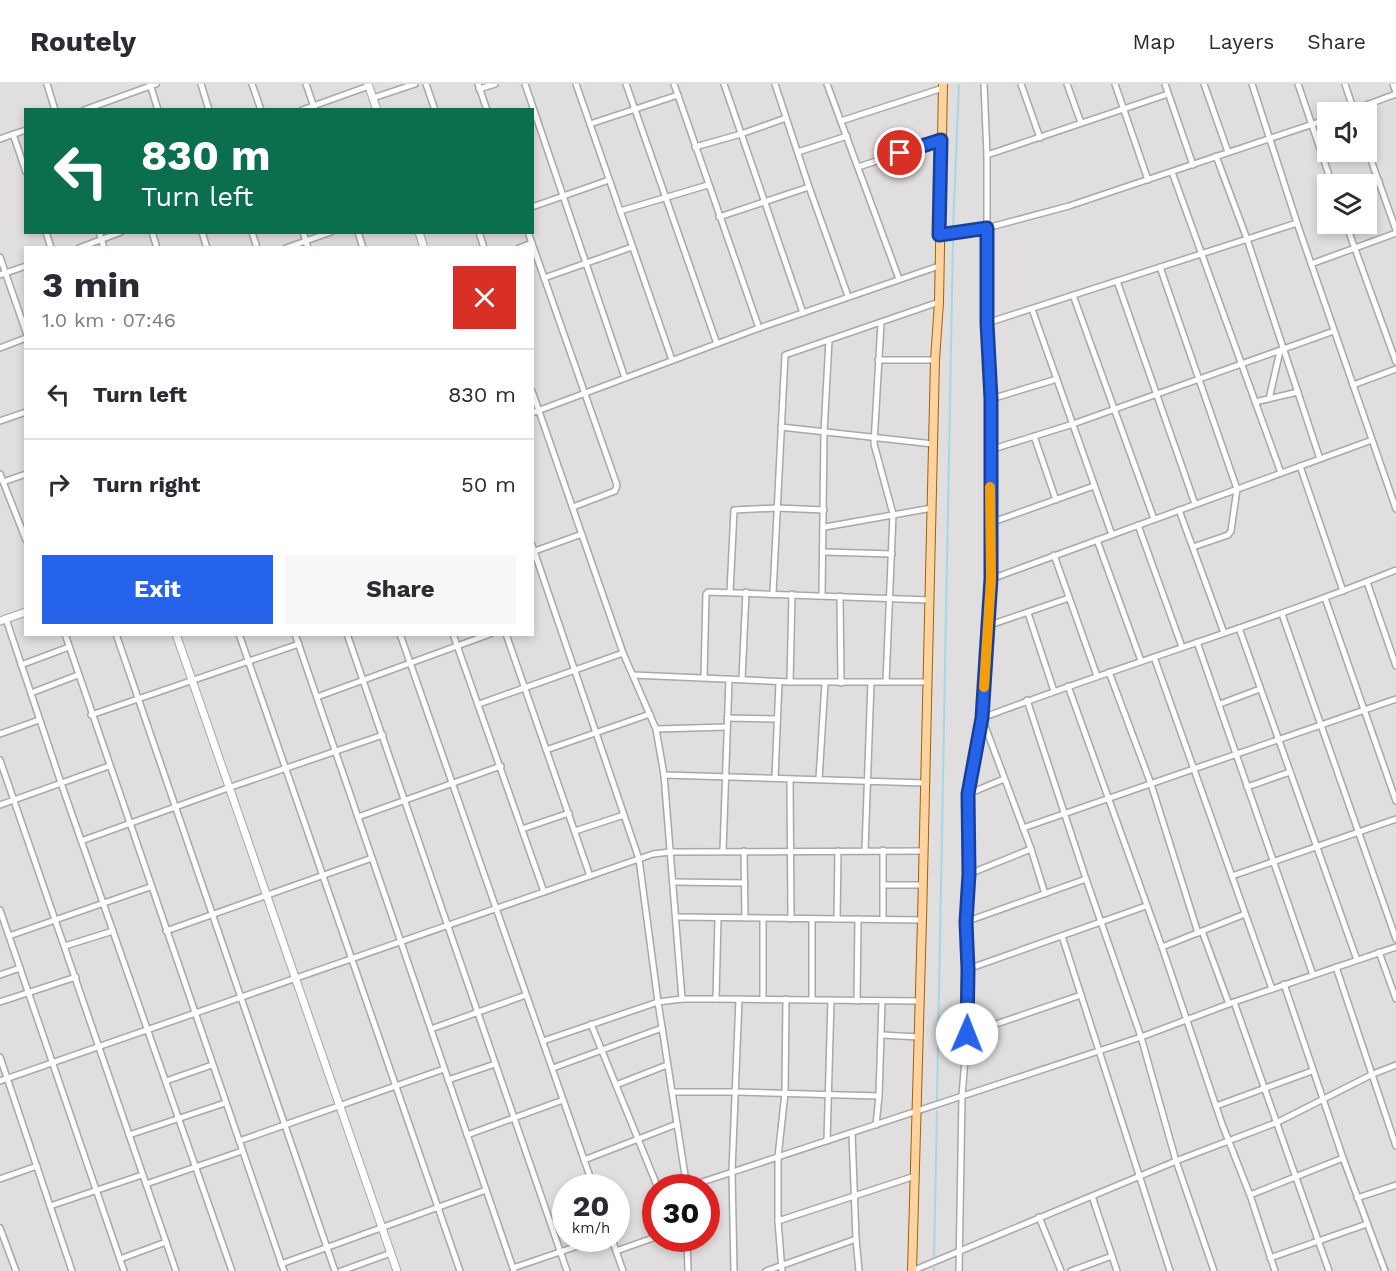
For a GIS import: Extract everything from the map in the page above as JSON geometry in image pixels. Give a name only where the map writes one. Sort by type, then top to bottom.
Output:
[{"type":"main road","points":[[912,1271],[943,86]]},
{"type":"street","points":[[47,84],[54,108]]},
{"type":"street","points":[[201,84],[209,108]]},
{"type":"street","points":[[252,84],[260,108]]},
{"type":"street","points":[[306,84],[314,108],[369,85],[376,108]]},
{"type":"street","points":[[373,98],[415,84]]},
{"type":"street","points":[[426,84],[434,108]]},
{"type":"street","points":[[486,108],[479,86],[495,84]]},
{"type":"street","points":[[525,84],[533,108]]},
{"type":"street","points":[[576,84],[672,360]]},
{"type":"street","points":[[626,84],[717,344]]},
{"type":"street","points":[[674,84],[759,328]]},
{"type":"street","points":[[724,84],[803,313]]},
{"type":"street","points":[[776,84],[809,187],[848,296]]},
{"type":"street","points":[[828,84],[899,279]]},
{"type":"street","points":[[959,1271],[962,1096],[967,1034],[968,794],[982,718],[991,579],[991,399],[987,323],[987,155],[984,84]]},
{"type":"street","points":[[1021,84],[1040,138]]},
{"type":"street","points":[[1067,84],[1081,123]]},
{"type":"street","points":[[1115,84],[1148,180]]},
{"type":"street","points":[[1165,84],[1193,165]]},
{"type":"street","points":[[1204,84],[1228,152]]},
{"type":"street","points":[[1252,84],[1297,223],[1395,505]]},
{"type":"street","points":[[1298,84],[1329,174]]},
{"type":"street","points":[[1345,84],[1351,102]]},
{"type":"street","points":[[1375,102],[1396,93],[1393,84]]},
{"type":"street","points":[[89,108],[152,85],[158,108]]},
{"type":"street","points":[[841,121],[943,86]]},
{"type":"street","points":[[987,155],[1168,94]]},
{"type":"street","points":[[590,124],[678,95]]},
{"type":"street","points":[[107,101],[109,108]]},
{"type":"street","points":[[534,111],[625,378]]},
{"type":"street","points":[[695,147],[786,118]]},
{"type":"street","points":[[939,235],[987,228],[1069,206],[1317,124]]},
{"type":"street","points":[[0,139],[24,131]]},
{"type":"street","points":[[13,134],[24,166]]},
{"type":"street","points":[[798,152],[847,136]]},
{"type":"street","points":[[858,167],[941,140]]},
{"type":"street","points":[[1216,156],[1247,239],[1320,459]]},
{"type":"street","points":[[1311,264],[1396,232],[1372,162]]},
{"type":"street","points":[[1172,172],[1281,473]]},
{"type":"street","points":[[534,206],[609,180]]},
{"type":"street","points":[[620,211],[708,185]]},
{"type":"street","points":[[719,217],[809,187]]},
{"type":"street","points":[[987,323],[1297,223]]},
{"type":"street","points":[[100,234],[103,246]]},
{"type":"street","points":[[84,246],[116,234]]},
{"type":"street","points":[[307,244],[327,234]]},
{"type":"street","points":[[529,234],[533,246]]},
{"type":"street","points":[[1350,234],[1396,362]]},
{"type":"street","points":[[524,246],[532,243]]},
{"type":"street","points":[[544,278],[632,246]]},
{"type":"street","points":[[534,249],[617,488],[615,491],[573,507]]},
{"type":"street","points":[[0,256],[3,274],[24,327]]},
{"type":"street","points":[[682,999],[664,775],[656,729],[623,653],[573,507],[536,412],[759,328],[939,266]]},
{"type":"street","points":[[3,274],[24,267]]},
{"type":"street","points":[[1160,267],[1237,489],[1231,531],[1228,535],[1193,547]]},
{"type":"street","points":[[1117,281],[1158,392],[1195,504]]},
{"type":"street","points":[[1073,296],[1154,519]]},
{"type":"street","points":[[773,593],[785,354],[939,302]]},
{"type":"street","points":[[1032,309],[1112,534]]},
{"type":"street","points":[[881,323],[874,439],[894,514],[886,682]]},
{"type":"street","points":[[990,450],[1072,424],[1334,331]]},
{"type":"street","points":[[0,348],[24,339]]},
{"type":"street","points":[[822,596],[825,527],[824,432],[829,340]]},
{"type":"street","points":[[1269,399],[1282,350]]},
{"type":"street","points":[[878,360],[935,360]]},
{"type":"street","points":[[1353,386],[1396,369]]},
{"type":"street","points":[[991,399],[1057,380]]},
{"type":"street","points":[[1255,402],[1298,392]]},
{"type":"street","points":[[0,421],[24,413]]},
{"type":"street","points":[[781,427],[933,444]]},
{"type":"street","points":[[1034,436],[1056,500]]},
{"type":"street","points":[[991,579],[1372,440]]},
{"type":"street","points":[[1300,466],[1342,591]]},
{"type":"street","points":[[0,474],[24,535]]},
{"type":"street","points":[[3,482],[24,475]]},
{"type":"street","points":[[990,524],[1094,486]]},
{"type":"street","points":[[730,592],[734,510],[777,508],[824,510]]},
{"type":"street","points":[[825,527],[932,508]]},
{"type":"street","points":[[1179,510],[1224,633]]},
{"type":"street","points":[[1138,525],[1182,648]]},
{"type":"street","points":[[534,549],[582,534]]},
{"type":"street","points":[[1097,540],[1141,662]]},
{"type":"street","points":[[534,552],[639,859],[658,1002],[685,1174]]},
{"type":"street","points":[[824,552],[892,554]]},
{"type":"street","points":[[1054,555],[1097,676]]},
{"type":"street","points":[[982,718],[1068,686],[1282,614],[1396,570]]},
{"type":"street","points":[[1366,582],[1396,666]]},
{"type":"street","points":[[704,677],[706,594],[708,592],[929,600]]},
{"type":"street","points":[[742,680],[746,592]]},
{"type":"street","points":[[790,682],[792,594]]},
{"type":"street","points":[[840,596],[841,683]]},
{"type":"street","points":[[987,626],[1069,598]]},
{"type":"street","points":[[1326,598],[1396,801]]},
{"type":"street","points":[[24,613],[3,620],[31,693],[232,1271]]},
{"type":"street","points":[[1028,613],[1054,691]]},
{"type":"street","points":[[1282,614],[1396,939]]},
{"type":"street","points":[[1239,628],[1357,960]]},
{"type":"street","points":[[66,636],[150,887],[284,1271]]},
{"type":"street","points":[[117,636],[335,1271]]},
{"type":"street","points":[[177,636],[397,1271]]},
{"type":"street","points":[[240,636],[460,1271]]},
{"type":"street","points":[[296,636],[513,1270],[560,1252],[567,1271]]},
{"type":"street","points":[[348,636],[552,1229]]},
{"type":"street","points":[[401,636],[589,1174]]},
{"type":"street","points":[[454,636],[544,892]]},
{"type":"street","points":[[317,697],[484,636]]},
{"type":"street","points":[[507,636],[590,876]]},
{"type":"street","points":[[1197,642],[1313,975]]},
{"type":"street","points":[[91,715],[299,644]]},
{"type":"street","points":[[21,665],[69,647]]},
{"type":"street","points":[[479,704],[623,653]]},
{"type":"street","points":[[1154,657],[1272,989]]},
{"type":"street","points":[[1109,672],[1151,784],[1200,932],[1232,1003],[1278,1122],[1329,1271]]},
{"type":"street","points":[[31,693],[78,675]]},
{"type":"street","points":[[633,675],[779,682],[927,682]]},
{"type":"street","points":[[723,851],[729,679]]},
{"type":"street","points":[[775,778],[779,682]]},
{"type":"street","points":[[865,850],[871,682]]},
{"type":"street","points":[[819,779],[825,683]]},
{"type":"street","points":[[1068,686],[1275,1271]]},
{"type":"street","points":[[1220,704],[1260,689]]},
{"type":"street","points":[[1023,828],[1396,699]]},
{"type":"street","points":[[1028,700],[1086,879],[1142,1037],[1176,1161],[1214,1271]]},
{"type":"street","points":[[546,750],[650,714]]},
{"type":"street","points":[[727,718],[777,719]]},
{"type":"street","points":[[982,718],[1031,849],[1045,894]]},
{"type":"street","points":[[0,734],[39,720]]},
{"type":"street","points":[[656,729],[727,727]]},
{"type":"street","points":[[81,841],[383,735]]},
{"type":"street","points":[[0,760],[176,1271]]},
{"type":"street","points":[[0,805],[109,766]]},
{"type":"street","points":[[358,817],[501,766]]},
{"type":"street","points":[[1247,788],[1290,772]]},
{"type":"street","points":[[664,775],[925,783]]},
{"type":"street","points":[[790,779],[791,919]]},
{"type":"street","points":[[968,794],[1004,779]]},
{"type":"street","points":[[522,829],[568,813]]},
{"type":"street","points":[[575,831],[624,814]]},
{"type":"street","points":[[1232,876],[1396,819]]},
{"type":"street","points":[[969,874],[1031,849]]},
{"type":"street","points":[[837,919],[838,850]]},
{"type":"street","points":[[883,850],[883,919]]},
{"type":"street","points":[[0,1081],[654,854],[723,851],[923,850]]},
{"type":"street","points":[[744,851],[745,918]]},
{"type":"street","points":[[166,931],[372,858]]},
{"type":"street","points":[[966,922],[1086,879]]},
{"type":"street","points":[[673,882],[745,883]]},
{"type":"street","points":[[883,885],[923,885]]},
{"type":"street","points":[[9,936],[150,887]]},
{"type":"street","points":[[968,969],[1146,906]]},
{"type":"street","points":[[0,910],[124,1271]]},
{"type":"street","points":[[1162,948],[1245,914]]},
{"type":"street","points":[[676,917],[922,920]]},
{"type":"street","points":[[716,999],[718,918]]},
{"type":"street","points":[[763,919],[763,999]]},
{"type":"street","points":[[812,919],[812,999]]},
{"type":"street","points":[[857,1000],[858,920]]},
{"type":"street","points":[[65,946],[113,931]]},
{"type":"street","points":[[1062,936],[1170,1271]]},
{"type":"street","points":[[720,1175],[1142,1037],[1284,984],[1396,947]]},
{"type":"street","points":[[1379,952],[1396,999]]},
{"type":"street","points":[[1336,967],[1396,1144]]},
{"type":"street","points":[[0,975],[20,968]]},
{"type":"street","points":[[0,1002],[76,977]]},
{"type":"street","points":[[1284,984],[1342,1158],[1385,1271]]},
{"type":"street","points":[[431,1029],[526,995]]},
{"type":"street","points":[[967,1034],[1081,995]]},
{"type":"street","points":[[543,1041],[658,1002],[682,999],[920,1001]]},
{"type":"street","points":[[734,1271],[732,1171],[739,999]]},
{"type":"street","points":[[782,1268],[778,1221],[778,1157],[785,1093],[786,999]]},
{"type":"street","points":[[827,1141],[831,1000]]},
{"type":"street","points":[[876,1125],[882,1001]]},
{"type":"street","points":[[591,1024],[652,1174]]},
{"type":"street","points":[[553,1068],[662,1028]]},
{"type":"street","points":[[882,1035],[919,1037]]},
{"type":"street","points":[[0,1056],[72,1271]]},
{"type":"street","points":[[448,1080],[495,1064]]},
{"type":"street","points":[[166,1081],[212,1065]]},
{"type":"street","points":[[616,1085],[668,1065]]},
{"type":"street","points":[[912,1271],[1176,1161],[1278,1122],[1373,1074],[1396,1065]]},
{"type":"street","points":[[238,1141],[444,1069]]},
{"type":"street","points":[[1216,1106],[1312,1071]]},
{"type":"street","points":[[672,1092],[879,1096]]},
{"type":"street","points":[[467,1135],[563,1100]]},
{"type":"street","points":[[129,1135],[225,1103]]},
{"type":"street","points":[[584,1160],[677,1124]]},
{"type":"street","points":[[852,1133],[859,1271]]},
{"type":"street","points":[[146,1184],[242,1151]]},
{"type":"street","points":[[1250,1195],[1342,1158]]},
{"type":"street","points":[[0,1179],[37,1166]]},
{"type":"street","points":[[50,1206],[142,1174]]},
{"type":"street","points":[[778,1221],[915,1176]]},
{"type":"street","points":[[1357,1198],[1396,1185]]},
{"type":"street","points":[[281,1264],[486,1190]]},
{"type":"street","points":[[1092,1196],[1117,1271]]},
{"type":"street","points":[[1040,1217],[1061,1271]]},
{"type":"street","points":[[1270,1258],[1367,1224]]},
{"type":"street","points":[[0,1228],[16,1271]]},
{"type":"street","points":[[766,1271],[782,1268],[856,1239]]},
{"type":"street","points":[[120,1259],[166,1242]]},
{"type":"street","points":[[616,1252],[623,1271]]},
{"type":"street","points":[[687,1252],[688,1271]]},
{"type":"street","points":[[341,1271],[391,1253]]},
{"type":"street","points":[[1071,1271],[1112,1256]]},
{"type":"shaded area","points":[[0,84],[1396,84],[1396,1271],[0,1271]]},
{"type":"waterway","points":[[953,228],[959,84]]},
{"type":"waterway","points":[[937,1100],[953,239]]},
{"type":"waterway","points":[[934,1256],[937,1111]]},
{"type":"slow traffic","points":[[984,687],[991,579],[990,487]]},
{"type":"route","points":[[900,153],[941,140],[939,235],[987,228],[987,323],[991,399],[991,579],[982,718],[968,794],[967,1034]]}]
